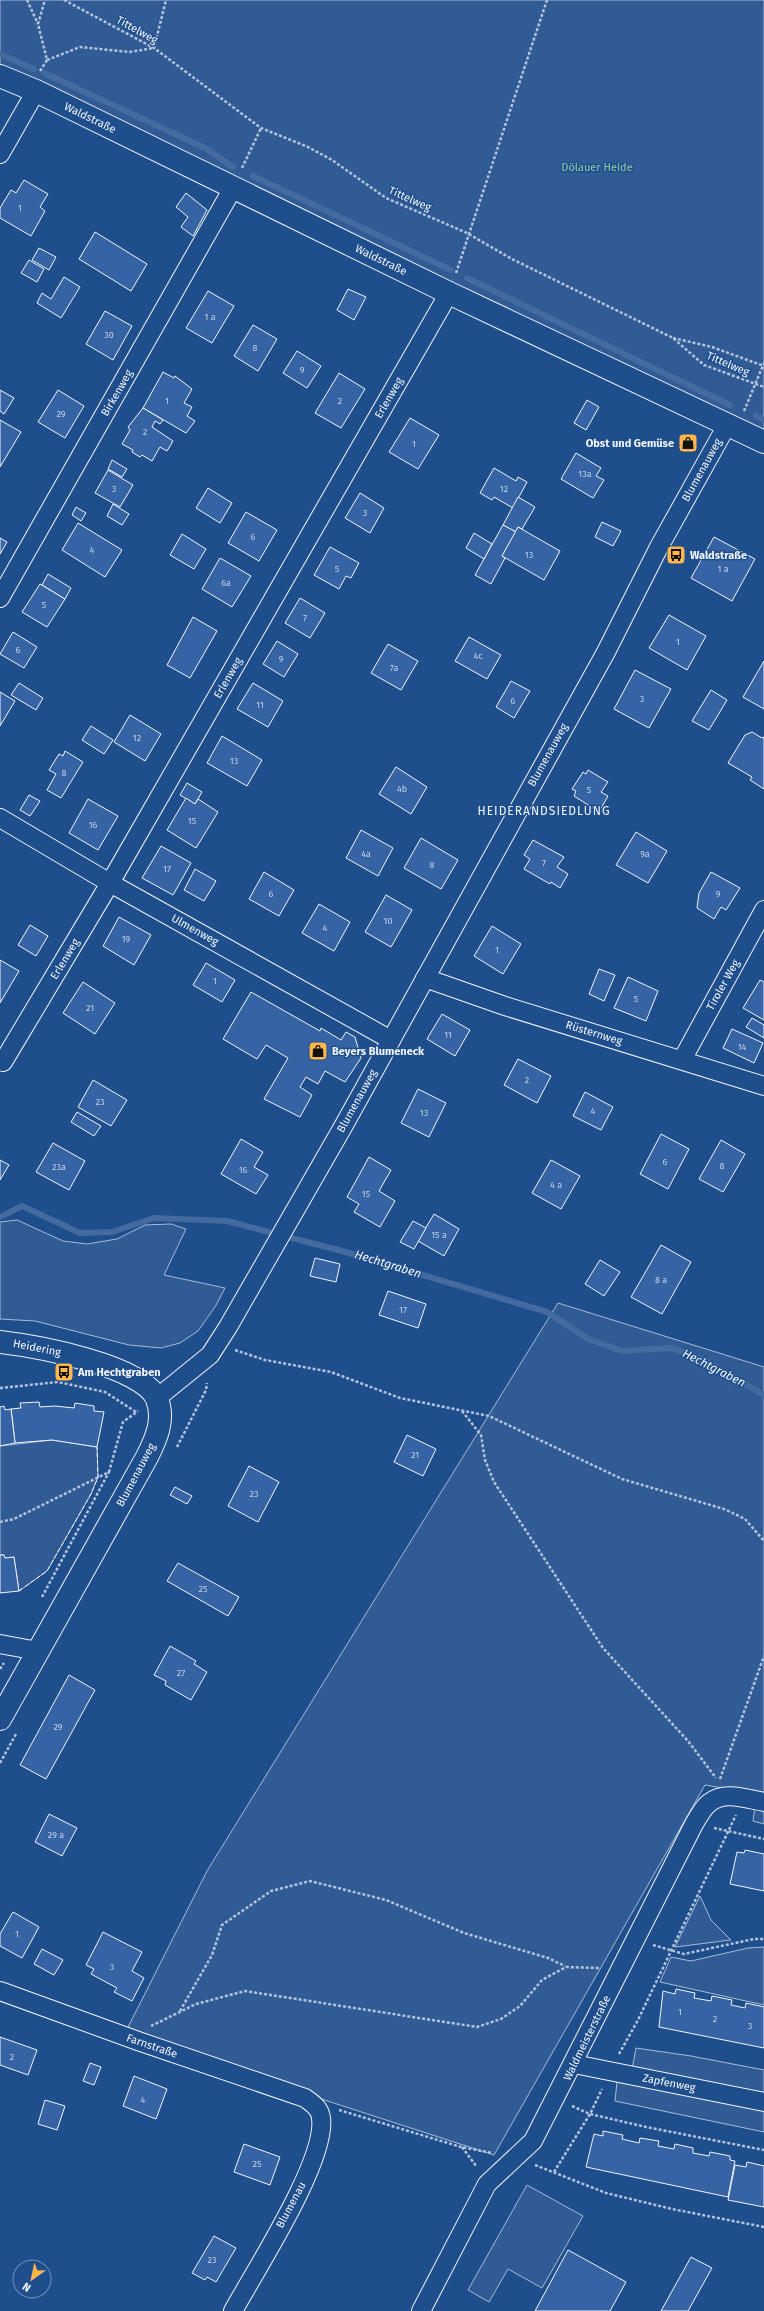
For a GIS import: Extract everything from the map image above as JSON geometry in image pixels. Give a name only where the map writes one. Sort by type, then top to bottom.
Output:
[{"type":"main road","name":"Waldstraße","points":[[0,76],[36,91],[449,293],[764,442]]},
{"type":"main road","name":"Heidering","points":[[0,1342],[45,1348],[115,1369],[146,1385],[157,1398]]},
{"type":"main road","name":"Blumenauweg","points":[[0,1719],[155,1442],[160,1423],[157,1398]]},
{"type":"street","points":[[0,154],[36,91]]},
{"type":"street","name":"Birkenweg","points":[[0,598],[233,188]]},
{"type":"street","name":"Erlenweg","points":[[3,1062],[110,883],[449,293]]},
{"type":"street","name":"Blumenauweg","points":[[157,1398],[210,1356],[218,1344],[391,1040],[606,652],[659,548],[727,425]]},
{"type":"street","name":"Ulmenweg","points":[[0,818],[110,883],[391,1040]]},
{"type":"street","name":"Tiroler Weg","points":[[682,1060],[764,910]]},
{"type":"street","name":"Rüsternweg","points":[[425,978],[505,1006],[764,1086]]},
{"type":"street","points":[[0,1644],[38,1651]]},
{"type":"street","name":"Waldmeisterstraße","points":[[421,2311],[487,2184],[534,2141],[694,1824],[708,1803],[717,1798],[739,1797],[764,1802]]},
{"type":"street","name":"Farnstraße","points":[[0,1990],[138,2042],[305,2098]]},
{"type":"street","name":"Zapfenweg","points":[[574,2064],[764,2102]]},
{"type":"street","name":"Blumenau","points":[[233,2311],[300,2190],[318,2150],[321,2118],[316,2105],[305,2098]]},
{"type":"path","points":[[27,0],[38,24],[47,60]]},
{"type":"path","points":[[38,24],[45,0]]},
{"type":"path","name":"Tittelweg","points":[[64,0],[154,48],[261,128],[308,147],[332,160],[386,198],[468,233],[512,259],[673,338],[704,365],[764,387]]},
{"type":"path","points":[[36,91],[38,76],[47,60],[80,47],[129,52],[154,48],[166,0]]},
{"type":"path","points":[[449,293],[547,0]]},
{"type":"path","points":[[233,188],[261,128]]},
{"type":"path","points":[[673,338],[712,347],[764,365],[745,410],[727,425]]},
{"type":"path","points":[[218,1344],[265,1360],[331,1372],[400,1398],[489,1416],[622,1479],[724,1508],[745,1519],[764,1541]]},
{"type":"path","points":[[0,1388],[58,1382],[105,1392],[136,1412],[123,1422],[109,1472],[38,1604]]},
{"type":"path","points":[[462,1411],[481,1435],[485,1460],[494,1482],[603,1648],[688,1741],[712,1776],[720,1780],[739,1797],[728,1831],[669,1951],[638,2020],[590,2114],[554,2172]]},
{"type":"path","points":[[0,1522],[14,1519],[109,1472]]},
{"type":"path","points":[[720,1780],[764,1656]]},
{"type":"path","points":[[694,1824],[764,1839]]},
{"type":"path","points":[[180,2012],[206,1967],[222,1925],[271,1891],[310,1881],[386,1900],[464,1933],[548,1958],[566,1967],[620,1970]]},
{"type":"path","points":[[637,1938],[669,1951],[684,1954],[754,1939],[764,1939]]},
{"type":"path","points":[[138,2042],[153,2024],[196,2004],[245,1991],[477,2027],[501,2019],[520,2006],[542,1980],[566,1967]]},
{"type":"path","points":[[555,2100],[590,2114],[764,2150]]},
{"type":"path","points":[[461,2147],[480,2170],[487,2184]]},
{"type":"shaded area","name":"Dölauer Heide","points":[[0,0],[764,0],[764,433],[0,66]]},
{"type":"shaded area","points":[[17,1220],[63,1241],[87,1244],[117,1239],[145,1225],[171,1224],[186,1229],[164,1275],[225,1288],[215,1307],[198,1331],[180,1343],[161,1348],[129,1345],[35,1321],[0,1319],[0,1222]]},
{"type":"shaded area","points":[[558,1303],[764,1367],[764,1795],[705,1785],[494,2155],[124,2035],[207,1871]]},
{"type":"shaded area","points":[[52,1440],[97,1447],[98,1477],[91,1494],[47,1571],[19,1591],[14,1557],[5,1558],[4,1555],[0,1555],[0,1446]]},
{"type":"shaded area","points":[[755,1805],[764,1807],[764,1824],[753,1821]]},
{"type":"shaded area","points":[[700,1896],[711,1920],[731,1940],[675,1947]]},
{"type":"shaded area","points":[[764,1947],[764,2005],[660,1982],[671,1957],[691,1961],[748,1948]]},
{"type":"shaded area","points":[[636,2048],[691,2056],[764,2070],[764,2132],[615,2101],[618,2072],[631,2075]]},
{"type":"shaded area","points":[[527,2185],[583,2216],[542,2288],[508,2269],[489,2302],[468,2290]]},
{"type":"building","points":[[24,180],[48,194],[40,207],[45,211],[31,236],[0,218],[0,208],[11,190],[16,193]]},
{"type":"building","points":[[186,193],[207,210],[193,236],[181,227],[188,217],[176,207]]},
{"type":"building","points":[[95,232],[147,264],[131,291],[79,259]]},
{"type":"building","points":[[39,248],[56,257],[49,270],[32,260]]},
{"type":"building","points":[[29,260],[44,269],[37,282],[21,273]]},
{"type":"building","points":[[64,277],[80,287],[61,318],[37,303],[42,293],[51,299]]},
{"type":"building","points":[[348,289],[366,297],[354,320],[337,310]]},
{"type":"building","points":[[208,291],[234,306],[212,343],[186,328]]},
{"type":"building","points":[[105,311],[132,326],[113,360],[86,344]]},
{"type":"building","points":[[253,325],[277,339],[258,371],[234,356]]},
{"type":"building","points":[[297,351],[321,366],[307,388],[283,373]]},
{"type":"building","points":[[163,372],[174,378],[175,376],[192,389],[184,403],[192,407],[187,416],[195,421],[186,433],[143,408]]},
{"type":"building","points":[[339,373],[365,389],[341,428],[315,413]]},
{"type":"building","points":[[0,390],[14,398],[4,414],[0,411]]},
{"type":"building","points":[[58,390],[84,406],[65,438],[38,422]]},
{"type":"building","points":[[587,400],[599,407],[586,430],[574,423]]},
{"type":"building","points":[[143,408],[163,420],[160,424],[155,421],[152,427],[173,441],[167,451],[160,447],[152,461],[142,455],[140,457],[132,452],[133,450],[122,444],[130,430],[128,427]]},
{"type":"building","points":[[410,418],[439,435],[418,469],[389,452]]},
{"type":"building","points":[[0,420],[21,432],[0,467]]},
{"type":"building","points":[[576,453],[601,468],[596,476],[604,480],[593,498],[561,479]]},
{"type":"building","points":[[112,460],[127,469],[122,477],[108,469]]},
{"type":"building","points":[[494,468],[516,481],[518,477],[527,482],[513,508],[494,497],[492,500],[480,493]]},
{"type":"building","points":[[108,470],[133,485],[120,507],[95,493]]},
{"type":"building","points":[[208,488],[232,503],[220,523],[196,508]]},
{"type":"building","points":[[360,493],[384,508],[370,533],[345,518]]},
{"type":"building","points":[[518,497],[535,507],[522,529],[518,527],[516,532],[503,525]]},
{"type":"building","points":[[113,504],[129,514],[122,525],[107,516]]},
{"type":"building","points":[[76,507],[86,513],[81,521],[72,515]]},
{"type":"building","points":[[246,512],[277,530],[259,561],[228,543]]},
{"type":"building","points":[[602,522],[621,531],[613,546],[595,537]]},
{"type":"building","points":[[78,523],[122,550],[105,577],[62,550]]},
{"type":"building","points":[[503,525],[516,532],[502,556],[505,558],[491,584],[475,575]]},
{"type":"building","points":[[518,527],[560,551],[544,580],[502,556]]},
{"type":"building","points":[[474,533],[492,544],[484,559],[466,548]]},
{"type":"building","points":[[182,534],[206,549],[194,569],[170,555]]},
{"type":"building","points":[[714,537],[755,559],[732,601],[691,578]]},
{"type":"building","points":[[0,538],[7,542],[0,554]]},
{"type":"building","points":[[330,547],[359,563],[351,578],[346,576],[339,589],[314,575]]},
{"type":"building","points":[[220,558],[251,576],[232,607],[202,589]]},
{"type":"building","points":[[48,574],[71,588],[65,599],[42,585]]},
{"type":"building","points":[[40,584],[65,599],[47,627],[22,612]]},
{"type":"building","points":[[300,598],[325,613],[310,638],[285,623]]},
{"type":"building","points":[[669,615],[706,636],[687,670],[649,648]]},
{"type":"building","points":[[193,617],[217,631],[190,678],[167,665]]},
{"type":"building","points":[[13,632],[37,647],[24,668],[0,654]]},
{"type":"building","points":[[469,637],[501,655],[487,679],[455,661]]},
{"type":"building","points":[[277,641],[298,654],[284,677],[263,664]]},
{"type":"building","points":[[388,644],[418,661],[401,690],[371,673]]},
{"type":"building","points":[[764,661],[764,709],[743,697]]},
{"type":"building","points":[[635,670],[671,689],[649,728],[614,709]]},
{"type":"building","points":[[511,681],[530,691],[514,718],[496,707]]},
{"type":"building","points":[[19,683],[43,698],[36,710],[11,695]]},
{"type":"building","points":[[253,683],[283,701],[268,727],[237,709]]},
{"type":"building","points":[[711,690],[727,700],[709,730],[692,721]]},
{"type":"building","points":[[0,692],[15,701],[0,726]]},
{"type":"building","points":[[130,715],[161,734],[145,761],[114,742]]},
{"type":"building","points":[[91,726],[113,740],[104,754],[82,740]]},
{"type":"building","points":[[752,732],[762,738],[764,737],[764,789],[750,780],[752,777],[728,763],[745,735]]},
{"type":"building","points":[[222,736],[262,760],[247,786],[207,763]]},
{"type":"building","points":[[65,751],[83,762],[61,798],[47,790],[56,774],[49,770],[59,754],[63,756]]},
{"type":"building","points":[[396,767],[427,787],[411,814],[379,794]]},
{"type":"building","points":[[588,770],[608,782],[601,792],[608,796],[599,812],[574,796],[576,791],[572,789],[583,772],[586,774]]},
{"type":"building","points":[[187,783],[202,792],[195,804],[180,795]]},
{"type":"building","points":[[29,795],[40,801],[30,816],[20,810]]},
{"type":"building","points":[[186,798],[195,804],[198,799],[218,812],[196,848],[167,830]]},
{"type":"building","points":[[88,799],[118,816],[98,850],[69,833]]},
{"type":"building","points":[[361,830],[393,848],[378,876],[346,858]]},
{"type":"building","points":[[636,832],[667,851],[648,883],[616,865]]},
{"type":"building","points":[[421,838],[458,860],[441,889],[404,868]]},
{"type":"building","points":[[533,840],[564,857],[557,867],[568,874],[560,888],[524,869],[530,859],[524,855]]},
{"type":"building","points":[[161,846],[191,863],[173,895],[142,878]]},
{"type":"building","points":[[195,869],[216,881],[204,901],[184,890]]},
{"type":"building","points":[[264,872],[294,890],[279,916],[249,899]]},
{"type":"building","points":[[711,872],[740,888],[726,910],[721,907],[714,919],[697,908],[699,893]]},
{"type":"building","points":[[386,895],[412,910],[391,947],[365,932]]},
{"type":"building","points":[[319,904],[350,922],[334,951],[302,933]]},
{"type":"building","points":[[119,917],[151,935],[134,965],[103,946]]},
{"type":"building","points":[[30,925],[48,936],[36,956],[18,945]]},
{"type":"building","points":[[492,926],[521,944],[503,974],[474,956]]},
{"type":"building","points":[[0,960],[19,971],[0,1003]]},
{"type":"building","points":[[206,963],[235,980],[222,1002],[193,985]]},
{"type":"building","points":[[599,969],[615,975],[604,1001],[589,994]]},
{"type":"building","points":[[628,977],[658,991],[646,1021],[614,1008]]},
{"type":"building","points":[[760,980],[764,982],[764,1020],[743,1008]]},
{"type":"building","points":[[83,982],[115,1003],[95,1034],[63,1013]]},
{"type":"building","name":"Beyers Blumeneck","points":[[251,992],[320,1031],[321,1028],[341,1040],[346,1032],[355,1037],[361,1058],[345,1082],[325,1071],[318,1084],[306,1077],[300,1087],[312,1095],[300,1117],[264,1099],[288,1058],[266,1045],[257,1059],[223,1039]]},
{"type":"building","points":[[442,1014],[470,1030],[455,1056],[427,1039]]},
{"type":"building","points":[[752,1018],[764,1025],[764,1038],[746,1027]]},
{"type":"building","points":[[732,1029],[763,1043],[754,1063],[723,1048]]},
{"type":"building","points":[[518,1059],[551,1076],[537,1103],[504,1085]]},
{"type":"building","points":[[93,1080],[127,1100],[111,1126],[78,1107]]},
{"type":"building","points":[[418,1089],[446,1103],[429,1137],[401,1123]]},
{"type":"building","points":[[585,1092],[613,1107],[601,1130],[573,1116]]},
{"type":"building","points":[[77,1112],[101,1126],[94,1136],[71,1122]]},
{"type":"building","points":[[661,1134],[689,1149],[668,1189],[640,1174]]},
{"type":"building","points":[[241,1139],[263,1152],[254,1167],[268,1175],[256,1194],[221,1174]]},
{"type":"building","points":[[721,1140],[745,1154],[723,1192],[699,1179]]},
{"type":"building","points":[[53,1143],[85,1161],[69,1190],[36,1172]]},
{"type":"building","points":[[369,1157],[391,1170],[379,1191],[395,1201],[380,1227],[354,1212],[359,1204],[347,1197]]},
{"type":"building","points":[[0,1160],[9,1165],[0,1180]]},
{"type":"building","points":[[551,1160],[580,1176],[561,1209],[532,1193]]},
{"type":"building","points":[[434,1214],[459,1229],[444,1256],[418,1241]]},
{"type":"building","points":[[413,1221],[426,1228],[414,1249],[400,1242]]},
{"type":"building","points":[[661,1245],[691,1262],[662,1314],[631,1297]]},
{"type":"building","points":[[315,1258],[340,1264],[336,1282],[310,1276]]},
{"type":"building","points":[[600,1260],[620,1272],[604,1296],[585,1284]]},
{"type":"building","points":[[388,1291],[426,1304],[418,1328],[379,1315]]},
{"type":"building","points":[[39,1402],[40,1407],[55,1406],[74,1408],[75,1403],[94,1406],[94,1411],[104,1412],[97,1447],[52,1440],[15,1443],[11,1409],[21,1408],[20,1403]]},
{"type":"building","points":[[4,1406],[5,1410],[11,1409],[15,1443],[0,1446],[0,1407]]},
{"type":"building","points":[[407,1435],[436,1449],[423,1476],[394,1462]]},
{"type":"building","points":[[249,1466],[279,1482],[258,1522],[228,1506]]},
{"type":"building","points":[[175,1487],[192,1496],[187,1504],[170,1495]]},
{"type":"building","points":[[0,1555],[4,1555],[5,1558],[14,1557],[19,1591],[0,1593]]},
{"type":"building","points":[[178,1563],[239,1597],[228,1616],[167,1581]]},
{"type":"building","points":[[170,1646],[196,1661],[194,1664],[207,1672],[191,1700],[165,1685],[166,1681],[154,1675]]},
{"type":"building","points":[[69,1675],[95,1690],[46,1779],[20,1765]]},
{"type":"building","points":[[49,1814],[77,1828],[62,1856],[35,1842]]},
{"type":"building","points":[[745,1850],[764,1854],[764,1891],[730,1884],[737,1852],[744,1853]]},
{"type":"building","points":[[13,1912],[39,1927],[22,1958],[0,1946],[0,1934]]},
{"type":"building","points":[[103,1932],[142,1952],[132,1971],[144,1978],[132,2001],[114,1992],[117,1988],[91,1974],[94,1969],[86,1965]]},
{"type":"building","points":[[42,1949],[63,1960],[54,1975],[34,1964]]},
{"type":"building","points":[[676,1989],[695,1993],[694,1998],[711,2001],[712,1996],[732,2000],[731,2005],[745,2008],[746,2003],[764,2007],[764,2048],[659,2027],[663,1991],[675,1994]]},
{"type":"building","points":[[0,2037],[37,2050],[28,2075],[0,2065]]},
{"type":"building","points":[[90,2063],[101,2067],[94,2085],[83,2081]]},
{"type":"building","points":[[134,2076],[167,2089],[156,2119],[123,2106]]},
{"type":"building","points":[[45,2100],[65,2106],[57,2130],[38,2124]]},
{"type":"building","points":[[603,2131],[623,2135],[622,2139],[639,2143],[640,2138],[659,2141],[658,2146],[674,2149],[675,2144],[693,2148],[693,2153],[709,2156],[710,2152],[730,2156],[730,2160],[735,2161],[728,2197],[586,2167],[594,2134],[603,2136]]},
{"type":"building","points":[[244,2144],[280,2157],[270,2185],[234,2172]]},
{"type":"building","points":[[747,2162],[764,2166],[764,2207],[728,2200],[735,2165],[746,2167]]},
{"type":"building","points":[[214,2236],[236,2248],[216,2282],[207,2277],[205,2280],[192,2273]]},
{"type":"building","points":[[568,2250],[626,2282],[610,2311],[535,2311]]},
{"type":"building","points":[[691,2257],[712,2268],[688,2311],[661,2311]]},
{"type":"waterway","points":[[0,54],[34,69]]},
{"type":"waterway","points":[[44,73],[205,148],[233,167]]},
{"type":"waterway","points":[[253,176],[451,270]]},
{"type":"waterway","points":[[467,278],[730,405]]},
{"type":"waterway","points":[[756,416],[764,420]]},
{"type":"waterway","name":"Hechtgraben","points":[[0,1217],[22,1206],[80,1233],[112,1232],[154,1218],[227,1221],[342,1251],[547,1312],[588,1339],[622,1351],[672,1348],[704,1360],[764,1395]]},
{"type":"fence","points":[[19,1591],[47,1571],[91,1494],[98,1477],[97,1447]]},
{"type":"place","name":"Obst und Gemüse","points":[[688,443]]},
{"type":"place","name":"Waldstraße","points":[[676,555]]},
{"type":"place","name":"Beyers Blumeneck","points":[[318,1051]]},
{"type":"place","name":"Am Hechtgraben","points":[[64,1372]]},
{"type":"district","name":"HEIDERANDSIEDLUNG","points":[[544,811]]}]
